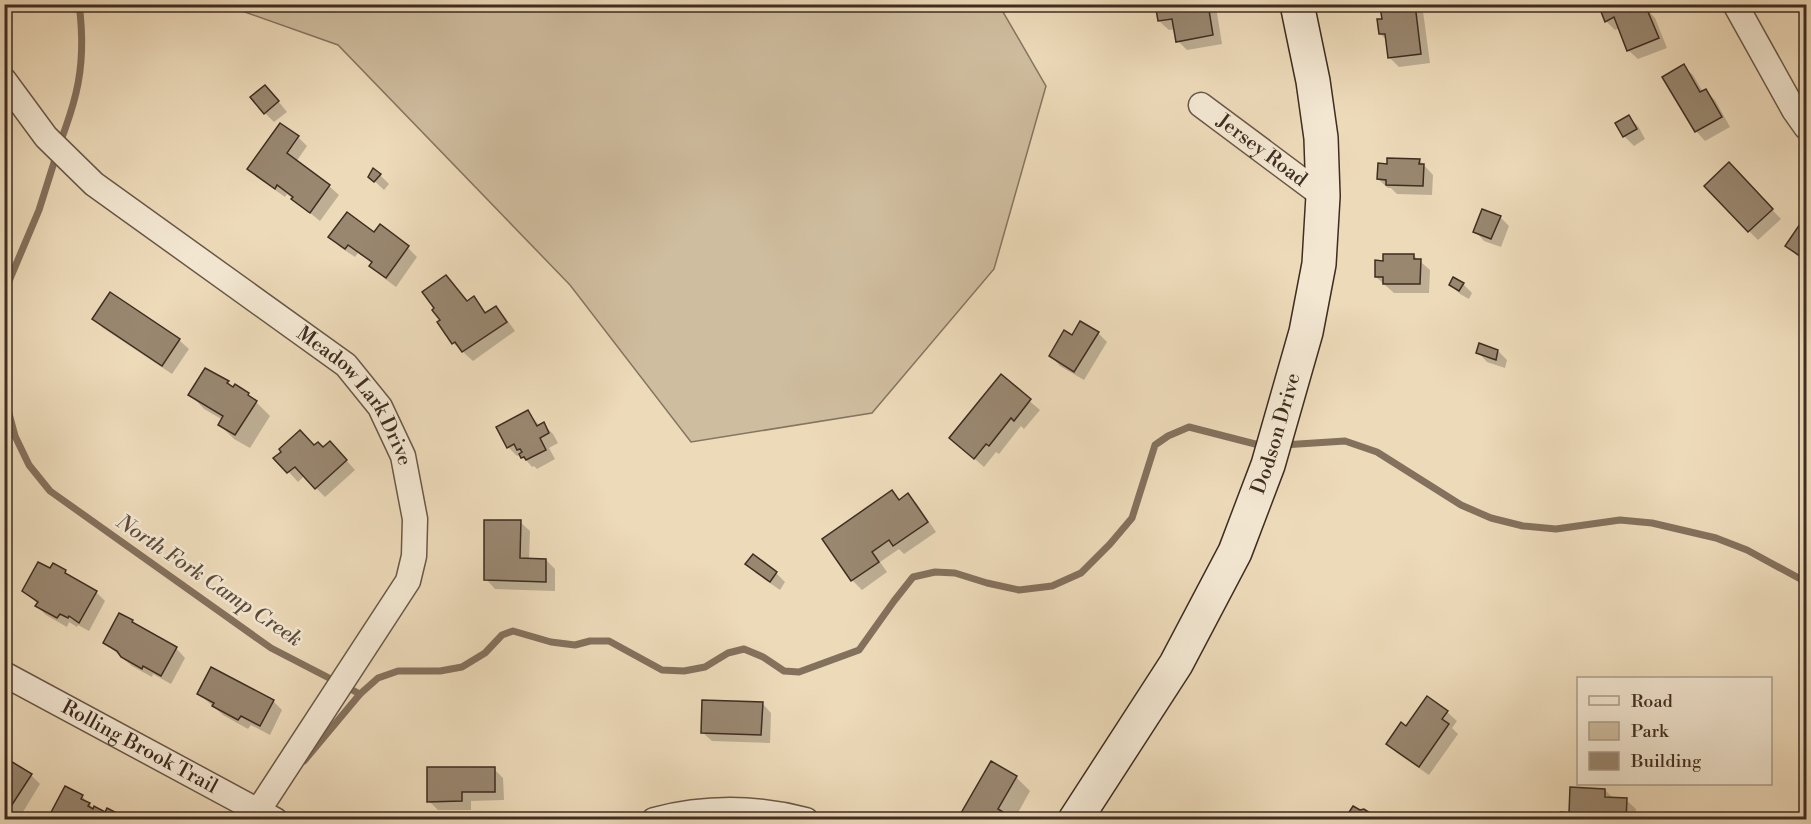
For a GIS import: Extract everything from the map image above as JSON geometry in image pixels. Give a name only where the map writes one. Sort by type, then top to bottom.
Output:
[{"type":"street","name":"Dodson Drive","points":[[1075,819],[1176,664],[1235,552],[1268,465],[1306,332],[1319,264],[1323,196],[1321,138],[1313,81],[1297,4]]},
{"type":"street","points":[[1735,4],[1794,110],[1806,127]]},
{"type":"street","name":"Meadow Lark Drive","points":[[5,83],[46,137],[94,184],[346,365],[380,407],[403,456],[415,519],[414,556],[408,581],[266,815]]},
{"type":"street","name":"Jersey Road","points":[[1201,105],[1323,196]]},
{"type":"street","name":"Rolling Brook Trail","points":[[4,674],[266,815]]},
{"type":"street","points":[[654,819],[675,814],[734,809],[806,819]]},
{"type":"green space","points":[[225,5],[999,5],[1046,86],[994,269],[872,413],[691,442],[570,285],[338,45]]},
{"type":"building","points":[[1155,4],[1208,4],[1213,35],[1176,42],[1172,19],[1158,21]]},
{"type":"building","points":[[1383,4],[1415,4],[1421,54],[1388,58],[1385,34],[1379,34],[1377,19],[1382,19],[1380,7]]},
{"type":"building","points":[[1598,4],[1635,4],[1638,10],[1646,7],[1659,38],[1627,51],[1614,17],[1605,22]]},
{"type":"building","points":[[1684,64],[1700,92],[1706,89],[1722,117],[1695,132],[1662,77]]},
{"type":"building","points":[[265,85],[279,101],[264,114],[250,97]]},
{"type":"building","points":[[1629,115],[1637,129],[1623,137],[1615,123]]},
{"type":"building","points":[[280,123],[299,136],[287,153],[330,185],[310,213],[277,185],[275,189],[247,169]]},
{"type":"building","points":[[1387,158],[1420,159],[1419,164],[1424,164],[1423,186],[1386,185],[1386,180],[1377,179],[1378,163],[1387,164]]},
{"type":"building","points":[[1729,162],[1773,209],[1748,232],[1704,186]]},
{"type":"building","points":[[373,168],[381,174],[374,182],[368,177]]},
{"type":"building","points":[[1482,209],[1501,216],[1491,239],[1473,232]]},
{"type":"building","points":[[347,212],[374,232],[380,224],[409,246],[386,278],[369,266],[372,262],[348,245],[345,249],[328,237]]},
{"type":"building","points":[[1800,224],[1806,228],[1806,260],[1785,246]]},
{"type":"building","points":[[1383,254],[1414,254],[1414,259],[1421,259],[1420,284],[1383,284],[1383,277],[1375,277],[1375,260],[1383,261]]},
{"type":"building","points":[[446,275],[467,301],[474,296],[485,313],[496,306],[507,322],[462,352],[455,342],[452,344],[437,322],[440,320],[432,310],[434,308],[422,292]]},
{"type":"building","points":[[1453,277],[1464,283],[1459,291],[1449,285]]},
{"type":"building","points":[[110,292],[180,339],[162,366],[92,319]]},
{"type":"building","points":[[1080,321],[1099,332],[1074,372],[1049,356],[1064,330],[1072,335]]},
{"type":"building","points":[[1479,343],[1498,350],[1496,360],[1476,353]]},
{"type":"building","points":[[205,368],[229,381],[227,383],[233,387],[235,384],[257,401],[235,435],[218,425],[223,416],[188,395]]},
{"type":"building","points":[[1001,374],[1031,399],[1014,421],[1011,418],[989,446],[986,444],[974,459],[949,438]]},
{"type":"building","points":[[528,410],[537,426],[544,422],[549,433],[540,438],[546,450],[526,460],[524,457],[521,458],[519,454],[522,452],[520,449],[517,450],[514,444],[507,448],[496,427]]},
{"type":"building","points":[[300,430],[314,445],[318,442],[323,447],[330,441],[347,460],[315,489],[295,467],[287,473],[273,458],[281,452],[279,449]]},
{"type":"building","points":[[892,490],[899,500],[908,493],[928,522],[893,546],[889,540],[872,552],[879,562],[851,581],[822,539]]},
{"type":"building","points":[[484,520],[521,520],[520,558],[546,559],[546,582],[484,580]]},
{"type":"building","points":[[753,554],[777,572],[770,582],[745,564]]},
{"type":"building","points":[[38,562],[50,568],[53,563],[66,570],[65,573],[97,591],[79,623],[69,616],[68,618],[60,614],[57,618],[35,606],[38,602],[22,591]]},
{"type":"building","points":[[119,613],[177,647],[161,676],[143,666],[142,669],[103,643]]},
{"type":"building","points":[[211,667],[274,700],[260,726],[241,716],[238,720],[212,706],[214,703],[197,694]]},
{"type":"building","points":[[1427,696],[1448,711],[1442,719],[1449,724],[1419,767],[1386,744],[1401,722],[1406,726]]},
{"type":"building","points":[[702,700],[763,702],[761,735],[701,733]]},
{"type":"building","points":[[4,757],[32,774],[6,814],[4,813]]},
{"type":"building","points":[[991,761],[1017,776],[998,809],[1003,812],[999,820],[957,820]]},
{"type":"building","points":[[427,767],[495,767],[495,792],[462,792],[462,801],[427,802]]},
{"type":"building","points":[[65,786],[83,795],[81,799],[90,803],[88,806],[93,809],[94,806],[105,812],[107,808],[123,816],[121,820],[51,820],[48,818]]},
{"type":"building","points":[[1570,787],[1605,789],[1605,797],[1627,798],[1626,820],[1560,820],[1561,812],[1569,813]]},
{"type":"building","points":[[1353,806],[1360,810],[1364,809],[1381,820],[1344,820]]},
{"type":"waterway","name":"North Fork Camp Creek","points":[[60,143],[73,106],[80,71],[82,38],[79,4]]},
{"type":"waterway","name":"North Fork Camp Creek","points":[[4,293],[39,210],[57,153]]},
{"type":"waterway","name":"North Fork Camp Creek","points":[[4,395],[15,436],[29,465],[50,491],[271,648],[360,694]]},
{"type":"waterway","name":"North Fork Camp Creek","points":[[304,761],[360,694],[378,678],[398,671],[440,671],[462,667],[485,653],[502,635],[513,631],[551,642],[575,645],[590,641],[609,641],[662,670],[684,671],[705,667],[728,653],[744,649],[763,657],[784,671],[799,672],[859,650],[913,577],[935,572],[955,573],[1019,590],[1052,586],[1081,573],[1132,518],[1155,445],[1168,436],[1189,427],[1263,446]]},
{"type":"waterway","name":"North Fork Camp Creek","points":[[1283,445],[1345,441],[1377,452],[1461,505],[1491,518],[1523,526],[1556,529],[1620,520],[1652,523],[1716,538],[1747,550],[1806,582]]}]
